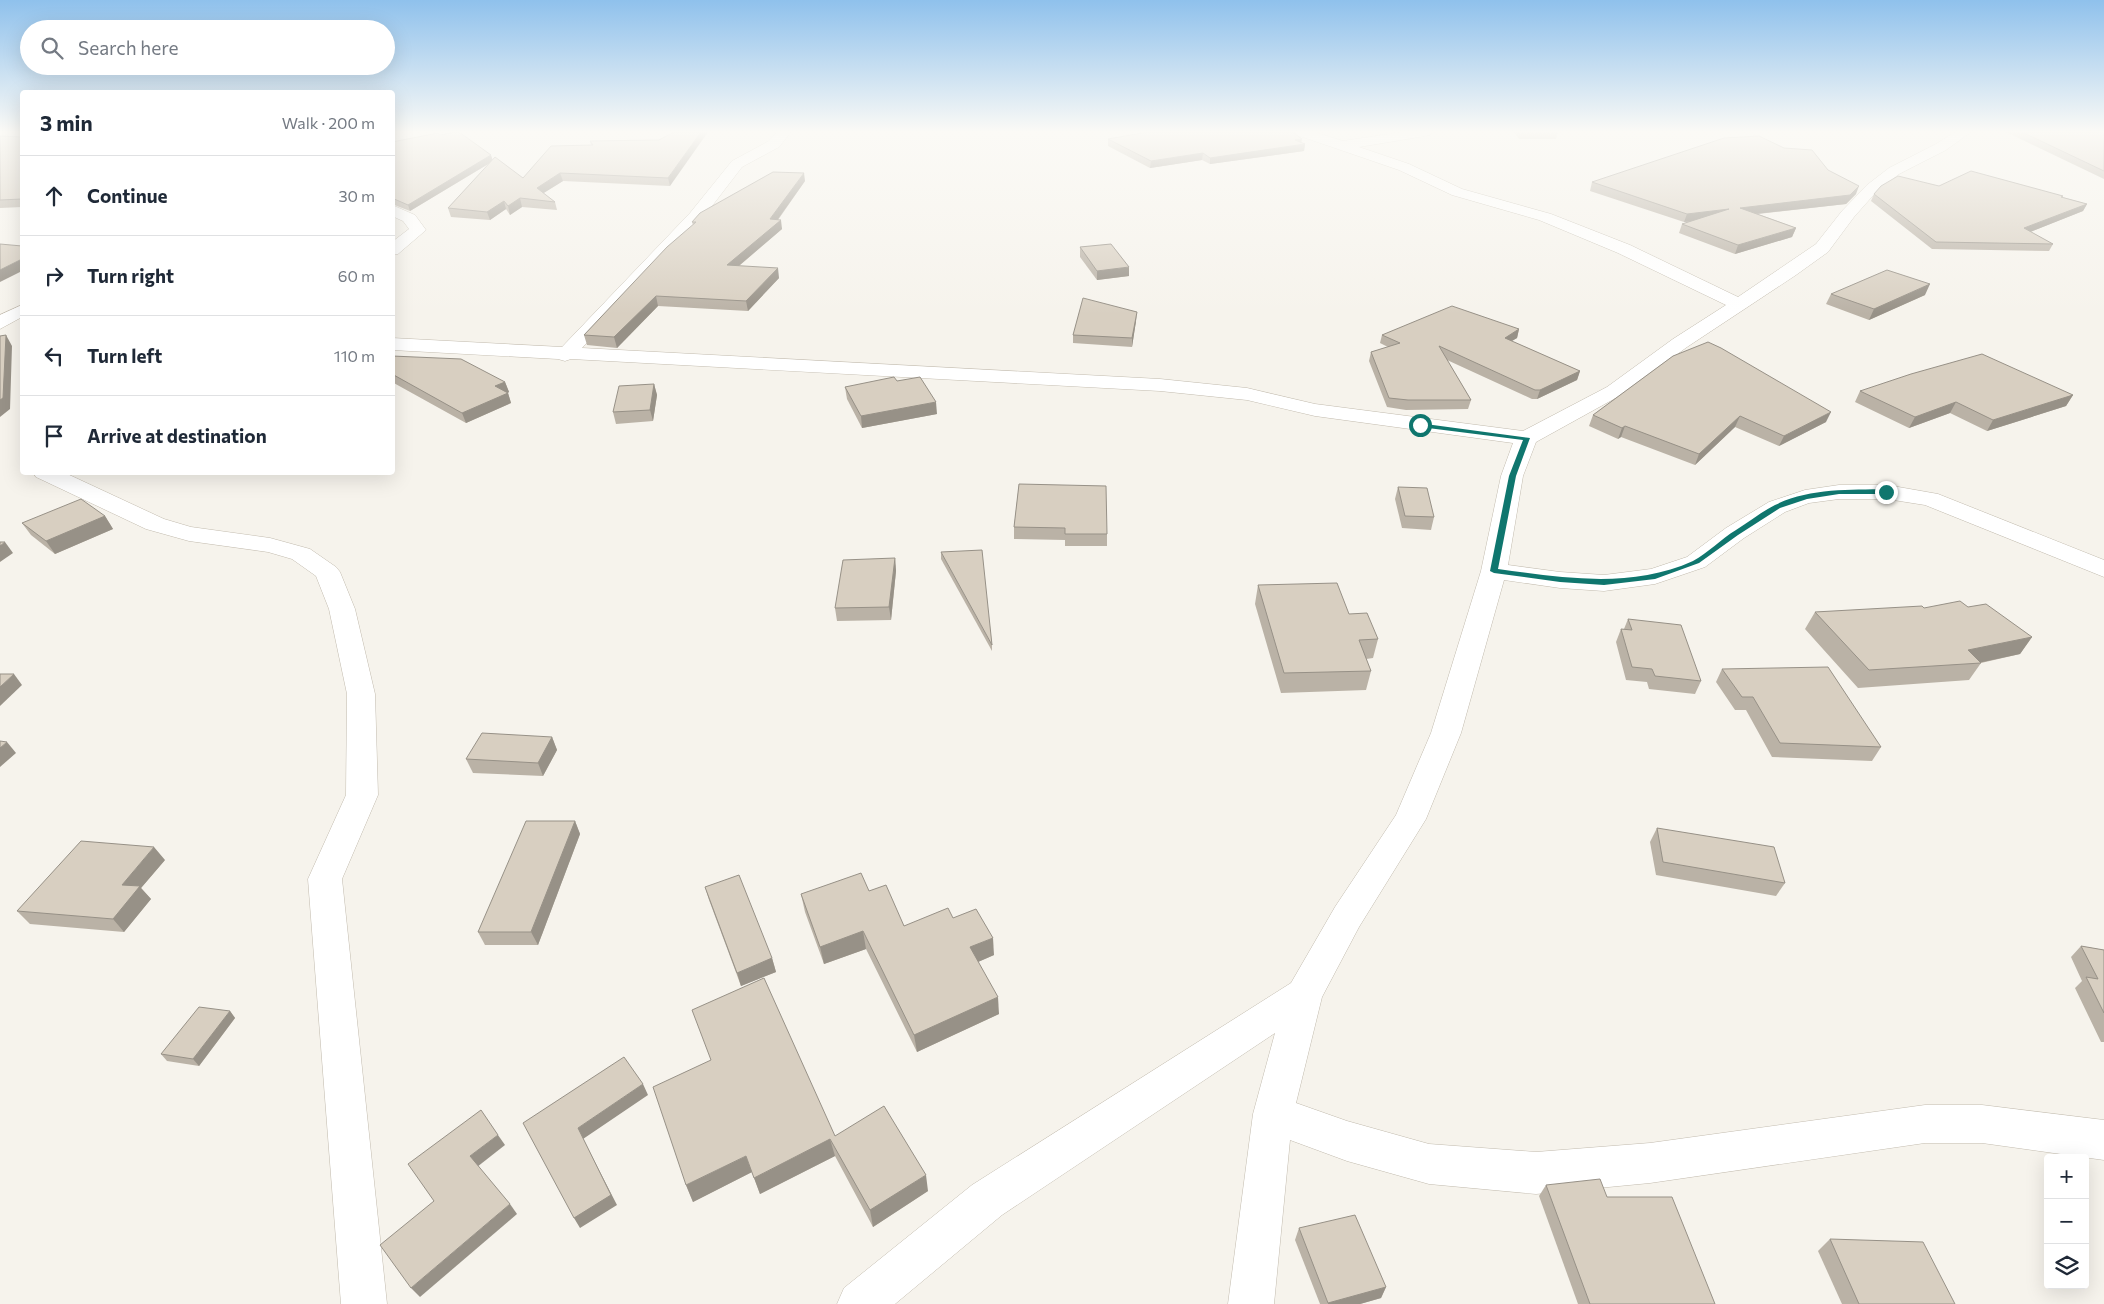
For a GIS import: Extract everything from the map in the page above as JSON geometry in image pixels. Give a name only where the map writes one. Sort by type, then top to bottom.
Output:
[{"type":"street","points":[[565,355],[696,216],[714,193]]},
{"type":"street","points":[[1461,193],[1501,202],[1545,216],[1624,248],[1740,305]]},
{"type":"street","points":[[395,344],[565,355],[1160,385],[1247,394],[1315,410],[1526,438],[1614,391],[1680,342],[1740,305],[1822,248],[1868,193]]},
{"type":"street","points":[[395,211],[409,218],[418,230],[395,248]]},
{"type":"street","points":[[0,324],[20,311]]},
{"type":"street","points":[[0,324],[20,326]]},
{"type":"street","points":[[1250,1304],[1273,1114],[1304,994],[1347,917],[1410,819],[1446,734],[1494,571],[1512,476],[1526,438]]},
{"type":"street","points":[[50,475],[155,524],[189,534],[270,545],[301,554],[327,572],[342,609],[361,694],[362,794],[325,879],[364,1304]]},
{"type":"street","points":[[1494,571],[1560,580],[1604,582],[1655,576],[1696,562],[1735,533],[1777,507],[1805,497],[1839,492],[1886,492],[1930,499],[2104,568]]},
{"type":"street","points":[[860,1304],[987,1200],[1304,994]]},
{"type":"street","points":[[1273,1114],[1347,1141],[1429,1164],[1536,1173],[1650,1163],[1924,1124],[1982,1124],[2104,1140]]},
{"type":"building","points":[[0,193],[20,193],[20,199],[0,200]]},
{"type":"building","points":[[395,193],[428,193],[408,205],[395,199]]},
{"type":"building","points":[[462,193],[543,193],[555,202],[520,198],[508,206],[504,201],[487,212],[448,208]]},
{"type":"building","points":[[736,193],[789,193],[770,219],[781,220],[727,265],[778,268],[746,301],[656,296],[614,337],[584,335],[667,247],[696,222],[692,222],[700,213]]},
{"type":"building","points":[[1624,193],[1852,193],[1850,195],[1740,208],[1796,228],[1738,245],[1682,224],[1729,209],[1687,214]]},
{"type":"building","points":[[2051,193],[2087,204],[2024,228],[2053,244],[1936,242],[1874,194]]},
{"type":"building","points":[[0,244],[20,246],[20,260],[0,270]]},
{"type":"building","points":[[1111,244],[1129,267],[1097,271],[1080,247]]},
{"type":"building","points":[[1887,270],[1930,284],[1874,309],[1831,294]]},
{"type":"building","points":[[1083,298],[1137,312],[1132,338],[1073,335]]},
{"type":"building","points":[[1452,306],[1519,329],[1505,338],[1580,371],[1540,390],[1535,390],[1439,346],[1471,400],[1408,400],[1389,398],[1371,352],[1400,343],[1382,335]]},
{"type":"building","points":[[6,335],[3,398],[0,400],[0,336]]},
{"type":"building","points":[[1708,342],[1831,412],[1784,436],[1740,416],[1699,454],[1625,426],[1622,428],[1593,415],[1673,356]]},
{"type":"building","points":[[1982,354],[2073,395],[1993,420],[1956,402],[1915,417],[1860,391],[1911,374]]},
{"type":"building","points":[[395,356],[461,359],[505,382],[495,386],[508,393],[462,413],[395,376]]},
{"type":"building","points":[[894,377],[897,381],[920,377],[936,402],[861,416],[845,387]]},
{"type":"building","points":[[654,384],[650,410],[613,412],[619,386]]},
{"type":"building","points":[[1019,484],[1106,486],[1107,534],[1065,534],[1065,528],[1014,527]]},
{"type":"building","points":[[1398,487],[1427,488],[1434,517],[1405,516]]},
{"type":"building","points":[[81,499],[105,516],[46,541],[22,523]]},
{"type":"building","points":[[982,550],[992,645],[941,552]]},
{"type":"building","points":[[895,558],[889,607],[835,608],[843,560]]},
{"type":"building","points":[[1337,583],[1349,614],[1367,613],[1378,639],[1359,640],[1371,671],[1284,673],[1258,585]]},
{"type":"building","points":[[1960,601],[1968,607],[1986,604],[2032,637],[1968,650],[1981,663],[1869,670],[1815,612],[1922,606],[1924,608]]},
{"type":"building","points":[[1628,619],[1681,625],[1701,681],[1655,676],[1652,669],[1632,667],[1621,629],[1632,630]]},
{"type":"building","points":[[1828,667],[1881,747],[1780,743],[1753,697],[1742,697],[1722,669]]},
{"type":"building","points":[[0,674],[14,674],[0,687]]},
{"type":"building","points":[[482,733],[552,737],[538,763],[466,759]]},
{"type":"building","points":[[0,741],[7,742],[0,748]]},
{"type":"building","points":[[526,821],[575,821],[531,932],[478,932]]},
{"type":"building","points":[[1657,828],[1774,847],[1785,883],[1663,862]]},
{"type":"building","points":[[81,841],[154,847],[122,885],[140,886],[113,919],[17,911]]},
{"type":"building","points":[[861,873],[869,891],[886,885],[904,926],[948,908],[953,918],[976,909],[993,938],[970,947],[998,997],[914,1035],[863,931],[820,947],[801,894]]},
{"type":"building","points":[[739,875],[772,958],[737,973],[705,887]]},
{"type":"building","points":[[2081,946],[2104,950],[2104,1013],[2086,977],[2098,979]]},
{"type":"building","points":[[764,978],[835,1136],[884,1106],[926,1175],[870,1210],[830,1139],[754,1178],[746,1156],[686,1185],[653,1087],[711,1060],[692,1010]]},
{"type":"building","points":[[199,1007],[230,1011],[193,1059],[161,1054]]},
{"type":"building","points":[[624,1057],[643,1084],[578,1128],[611,1195],[574,1218],[523,1123]]},
{"type":"building","points":[[481,1110],[498,1135],[470,1156],[510,1204],[411,1288],[380,1245],[434,1201],[408,1164]]},
{"type":"building","points":[[1600,1179],[1607,1197],[1672,1197],[1715,1304],[1590,1304],[1546,1185]]},
{"type":"building","points":[[1355,1215],[1386,1287],[1328,1303],[1299,1228]]},
{"type":"building","points":[[1830,1239],[1923,1242],[1955,1304],[1859,1304]]},
{"type":"route","points":[[1420,425],[1526,438],[1512,476],[1494,571],[1560,580],[1604,582],[1655,576],[1696,562],[1735,533],[1777,507],[1805,497],[1839,492],[1886,492]]}]
